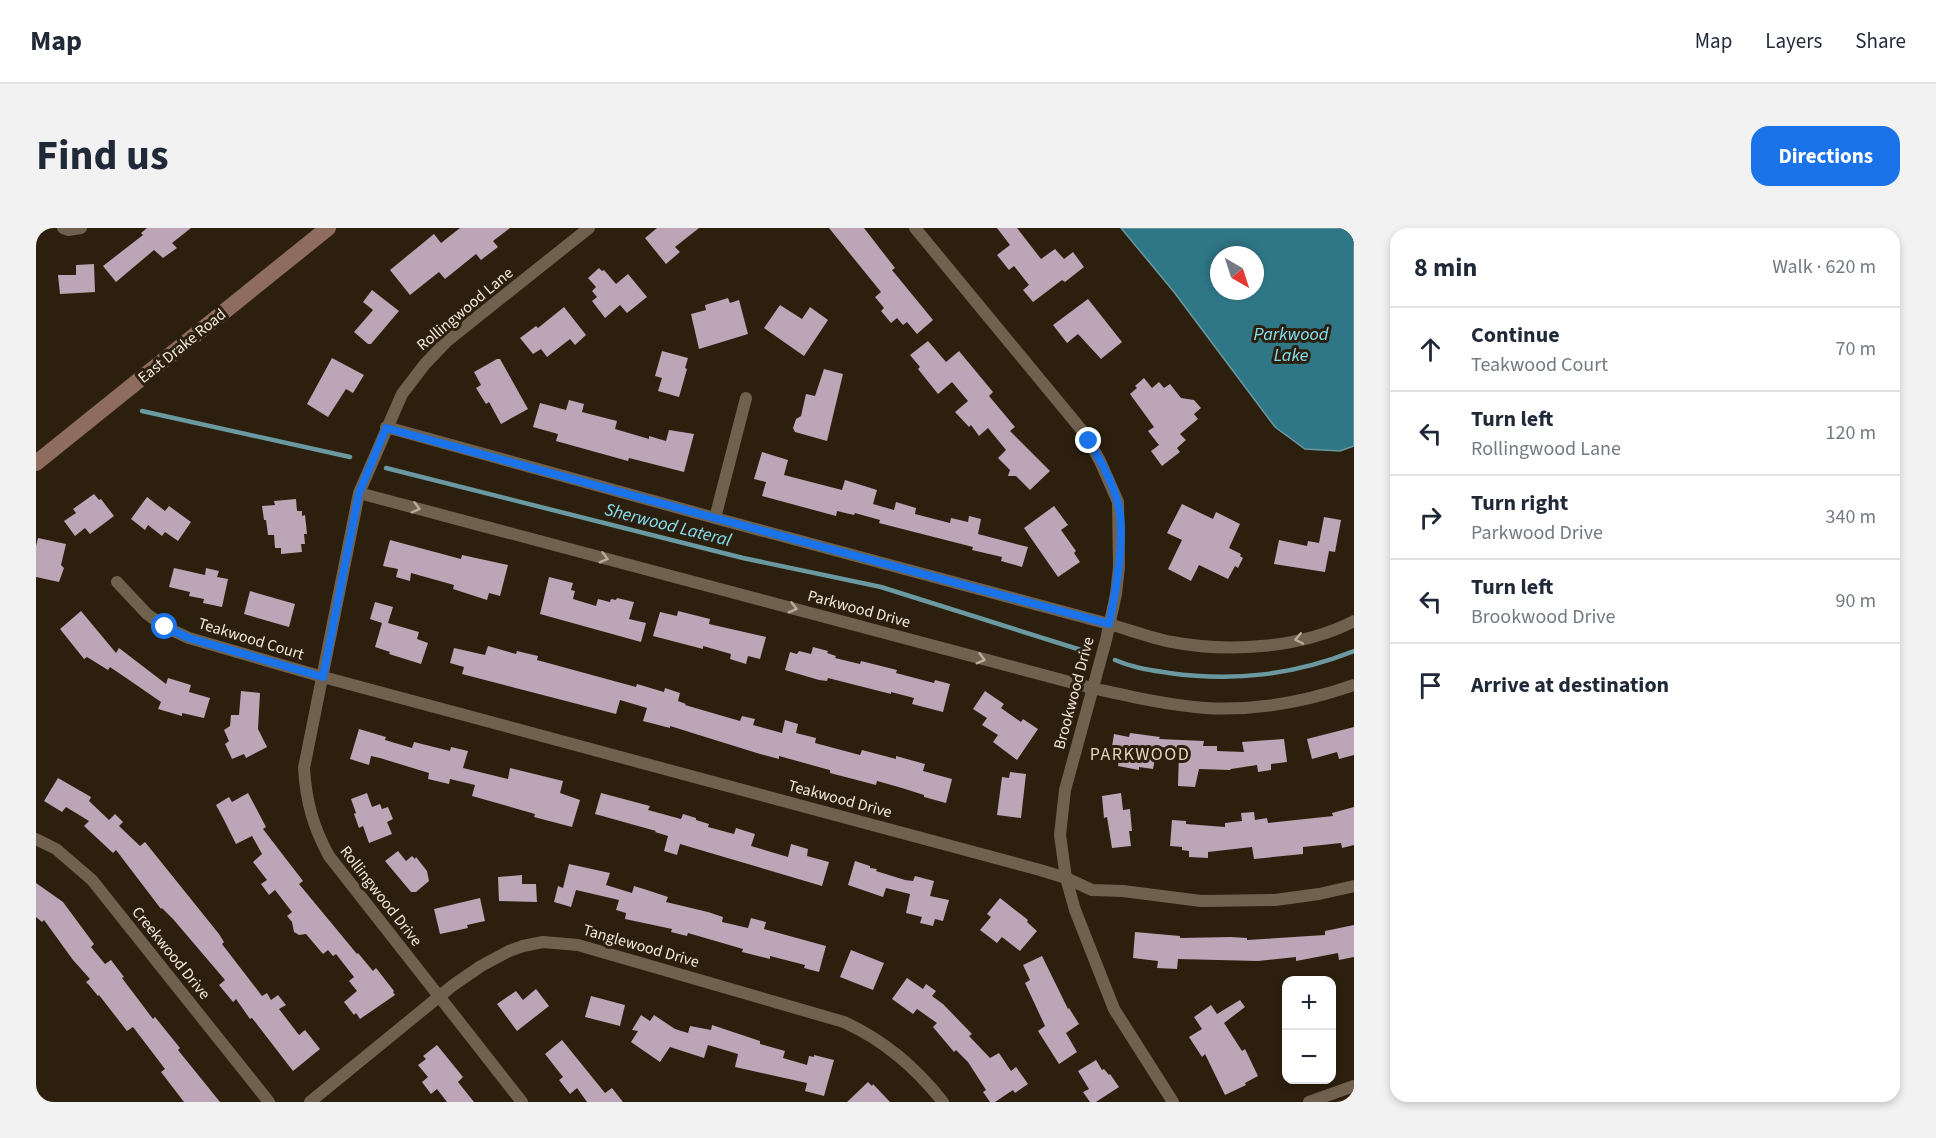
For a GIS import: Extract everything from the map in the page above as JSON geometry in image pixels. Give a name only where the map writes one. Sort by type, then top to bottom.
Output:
[{"type":"main road","name":"East Drake Road","points":[[36,463],[328,228]]},
{"type":"street","points":[[63,228],[68,230],[81,228]]},
{"type":"street","name":"Brookwood Drive","points":[[915,228],[1085,434],[1101,461],[1118,502],[1119,567],[1106,640],[1065,790],[1060,835],[1066,878],[1075,910],[1114,1009],[1173,1102]]},
{"type":"street","name":"Rollingwood Lane","points":[[323,677],[359,493],[402,394],[425,364],[447,341],[582,230]]},
{"type":"street","points":[[715,518],[746,398]]},
{"type":"street","points":[[386,428],[1170,642],[1212,648],[1259,646],[1305,638],[1354,621]]},
{"type":"street","name":"Parkwood Drive","points":[[359,493],[1092,688],[1160,702],[1205,708],[1276,705],[1321,697],[1354,686]]},
{"type":"street","name":"Teakwood Court","points":[[117,582],[147,614],[165,627],[189,638],[323,677]]},
{"type":"street","name":"Teakwood Drive","points":[[323,677],[1066,878],[1092,890],[1123,891],[1201,901],[1275,900],[1354,886]]},
{"type":"street","name":"Rollingwood Drive","points":[[323,677],[304,768],[309,812],[318,837],[329,856],[522,1102]]},
{"type":"street","name":"Creekwood Drive","points":[[36,839],[56,849],[92,880],[269,1102]]},
{"type":"street","name":"Tanglewood Drive","points":[[310,1102],[439,997],[481,966],[509,951],[543,942],[578,945],[844,1022],[868,1034],[905,1060],[943,1102]]},
{"type":"street","points":[[1309,1102],[1354,1086]]},
{"type":"water","name":"Parkwood Lake","points":[[1121,228],[1354,228],[1354,446],[1340,451],[1305,449],[1275,427],[1174,292]]},
{"type":"building","points":[[147,228],[191,228],[172,243],[177,248],[163,258],[154,250],[116,282],[103,266],[143,235],[141,233]]},
{"type":"building","points":[[460,228],[510,228],[493,241],[498,247],[481,260],[476,254],[445,279],[439,272],[410,295],[390,270],[434,234],[441,243]]},
{"type":"building","points":[[657,228],[699,228],[675,247],[680,252],[666,264],[645,238]]},
{"type":"building","points":[[829,228],[864,228],[895,268],[892,270],[933,320],[917,334],[907,322],[903,325],[897,318],[891,323],[881,311],[884,308],[875,297],[881,292]]},
{"type":"building","points":[[997,228],[1017,228],[1041,259],[1055,249],[1064,259],[1073,252],[1084,267],[1033,302],[1023,290],[1029,285],[1014,266],[1009,270],[997,255],[1010,245]]},
{"type":"building","points":[[94,264],[95,292],[60,294],[58,275],[76,275],[76,265]]},
{"type":"building","points":[[599,268],[604,270],[616,284],[628,274],[647,297],[627,313],[620,305],[605,318],[592,301],[597,297],[592,291],[596,287],[588,278]]},
{"type":"building","points":[[372,290],[399,311],[371,344],[368,344],[354,332],[373,310],[363,302]]},
{"type":"building","points":[[728,298],[730,303],[739,300],[748,334],[699,349],[691,314],[706,310],[705,305]]},
{"type":"building","points":[[1088,299],[1122,342],[1101,359],[1078,334],[1067,343],[1053,325]]},
{"type":"building","points":[[780,305],[802,319],[810,307],[828,320],[804,356],[764,328]]},
{"type":"building","points":[[564,307],[586,335],[575,345],[570,339],[547,357],[541,349],[533,354],[520,338],[536,326],[538,328]]},
{"type":"building","points":[[928,341],[946,362],[959,351],[993,392],[989,396],[1015,427],[1010,431],[1050,471],[1030,490],[1016,476],[1008,476],[1010,470],[998,458],[1006,450],[988,428],[979,436],[971,425],[969,427],[955,412],[968,401],[952,382],[938,394],[918,369],[920,367],[910,355]]},
{"type":"building","points":[[662,351],[688,358],[679,397],[658,391],[662,378],[655,376]]},
{"type":"building","points":[[332,358],[364,375],[353,393],[346,389],[328,417],[307,404]]},
{"type":"building","points":[[500,359],[528,409],[501,424],[489,402],[486,404],[476,388],[481,385],[474,372]]},
{"type":"building","points":[[824,369],[843,374],[827,441],[795,432],[793,428],[796,419],[801,416],[806,394],[815,396]]},
{"type":"building","points":[[1144,378],[1152,388],[1159,382],[1164,388],[1170,384],[1181,398],[1194,400],[1201,408],[1194,414],[1198,419],[1180,434],[1186,440],[1177,448],[1180,452],[1162,466],[1151,451],[1159,445],[1148,431],[1154,427],[1130,394]]},
{"type":"building","points":[[569,400],[584,404],[582,412],[617,421],[615,429],[649,439],[649,436],[666,441],[669,430],[694,434],[684,472],[629,458],[628,461],[556,441],[558,434],[533,427],[540,403],[566,410]]},
{"type":"building","points":[[762,452],[788,460],[784,475],[842,490],[845,480],[877,490],[873,504],[894,510],[896,502],[916,508],[915,514],[950,523],[951,518],[968,522],[969,516],[981,519],[978,534],[1028,547],[1022,567],[1001,561],[1002,557],[972,550],[973,547],[879,523],[880,520],[855,513],[854,515],[837,511],[836,516],[762,496],[766,482],[754,479]]},
{"type":"building","points":[[94,494],[99,500],[101,499],[114,516],[90,534],[85,528],[75,536],[64,521],[76,513],[73,509]]},
{"type":"building","points":[[147,497],[165,511],[169,506],[191,522],[178,541],[165,532],[162,536],[148,525],[145,530],[131,519]]},
{"type":"building","points":[[296,499],[297,511],[302,511],[302,516],[305,515],[307,534],[304,534],[305,544],[301,544],[302,552],[281,554],[281,548],[275,548],[274,535],[268,535],[262,506],[275,505],[274,501]]},
{"type":"building","points":[[1182,504],[1213,519],[1216,512],[1240,524],[1229,548],[1241,554],[1243,558],[1238,568],[1235,566],[1228,579],[1199,565],[1191,581],[1168,569],[1182,540],[1167,533]]},
{"type":"building","points":[[1054,506],[1068,525],[1061,530],[1076,551],[1074,553],[1080,562],[1058,577],[1024,528]]},
{"type":"building","points":[[1324,517],[1341,520],[1335,552],[1329,551],[1325,572],[1274,564],[1279,540],[1307,546],[1308,541],[1319,543]]},
{"type":"building","points":[[38,538],[66,544],[61,565],[64,568],[59,582],[36,577]]},
{"type":"building","points":[[390,540],[461,559],[462,555],[508,565],[500,596],[489,593],[487,600],[453,589],[454,585],[411,573],[410,581],[396,577],[398,569],[383,566]]},
{"type":"building","points":[[174,568],[205,575],[206,568],[219,571],[217,577],[228,579],[222,607],[203,603],[204,599],[189,596],[190,592],[169,587]]},
{"type":"building","points":[[549,577],[573,583],[571,590],[575,591],[573,599],[596,606],[598,599],[610,602],[611,599],[616,600],[617,598],[634,602],[629,619],[646,623],[641,642],[540,614]]},
{"type":"building","points":[[250,591],[295,604],[289,627],[244,614]]},
{"type":"building","points":[[375,602],[393,607],[388,623],[419,632],[417,639],[428,643],[421,664],[375,647],[382,623],[370,619]]},
{"type":"building","points":[[81,611],[116,653],[119,648],[166,684],[168,678],[191,685],[189,692],[210,698],[204,718],[182,713],[182,716],[158,709],[161,702],[110,667],[108,670],[87,657],[84,659],[60,629]]},
{"type":"building","points":[[678,611],[710,619],[709,624],[766,637],[760,659],[748,656],[746,664],[730,659],[731,654],[653,636],[660,612],[677,616]]},
{"type":"building","points":[[488,646],[516,654],[517,651],[538,656],[537,660],[636,687],[637,684],[664,692],[665,688],[680,693],[678,701],[685,705],[740,721],[742,716],[755,719],[753,725],[782,733],[785,720],[798,724],[796,733],[816,738],[815,743],[860,755],[862,750],[925,764],[923,771],[952,779],[946,803],[877,781],[876,785],[779,756],[779,759],[760,754],[670,726],[670,728],[643,721],[647,708],[620,700],[616,714],[462,674],[464,667],[450,663],[454,648],[485,655]]},
{"type":"building","points":[[813,647],[828,651],[827,653],[836,656],[835,658],[860,664],[861,661],[934,683],[935,680],[950,684],[943,712],[912,704],[914,698],[828,678],[827,681],[819,680],[785,670],[790,652],[797,654],[799,651],[811,654]]},
{"type":"building","points":[[241,691],[260,693],[258,729],[267,747],[246,758],[244,754],[232,759],[225,744],[229,741],[224,730],[230,726],[231,715],[239,715]]},
{"type":"building","points":[[985,691],[1004,704],[1001,708],[1021,722],[1023,719],[1038,729],[1017,760],[993,742],[998,735],[982,725],[987,718],[973,709]]},
{"type":"building","points":[[1354,727],[1354,755],[1339,759],[1337,752],[1312,759],[1307,739]]},
{"type":"building","points":[[359,729],[412,748],[414,742],[450,751],[451,747],[468,751],[463,768],[508,779],[510,768],[563,781],[560,793],[580,800],[572,827],[472,796],[475,785],[450,779],[449,784],[428,779],[429,773],[371,756],[369,765],[350,759]]},
{"type":"building","points":[[1130,733],[1160,737],[1159,739],[1204,741],[1203,746],[1217,746],[1217,751],[1244,752],[1242,742],[1284,739],[1287,762],[1271,764],[1271,770],[1258,772],[1257,765],[1230,770],[1199,769],[1195,787],[1178,786],[1179,751],[1158,746],[1153,769],[1139,767],[1139,770],[1118,766],[1119,760],[1110,759],[1114,734],[1129,737]]},
{"type":"building","points":[[1010,772],[1026,774],[1021,818],[997,815],[1002,777],[1009,778]]},
{"type":"building","points":[[58,778],[91,797],[89,801],[109,820],[115,814],[123,822],[119,826],[140,846],[145,842],[219,934],[224,942],[222,944],[262,996],[267,993],[271,1000],[278,995],[286,1005],[279,1009],[299,1035],[305,1030],[320,1049],[293,1071],[236,999],[233,1002],[219,985],[225,980],[173,919],[161,909],[116,850],[113,853],[84,826],[89,821],[66,807],[62,812],[44,801]]},
{"type":"building","points":[[248,793],[266,827],[263,829],[303,881],[299,884],[357,954],[373,971],[376,968],[394,991],[395,995],[360,1019],[344,1002],[357,991],[349,981],[354,977],[336,954],[333,956],[328,950],[323,954],[306,934],[299,935],[294,932],[292,922],[287,916],[292,912],[275,890],[269,895],[261,884],[267,880],[253,862],[262,854],[252,836],[236,844],[216,805],[229,797],[232,802]]},
{"type":"building","points":[[367,793],[372,807],[380,804],[382,809],[388,807],[393,819],[387,822],[392,834],[369,843],[363,826],[359,828],[351,799]]},
{"type":"building","points":[[601,793],[650,806],[648,810],[681,819],[683,814],[696,818],[696,820],[709,824],[708,827],[734,834],[736,828],[755,834],[751,846],[788,857],[791,844],[808,849],[807,856],[829,862],[822,886],[680,844],[677,855],[664,851],[668,836],[595,814]]},
{"type":"building","points":[[1121,793],[1123,810],[1130,809],[1131,846],[1112,848],[1107,817],[1104,818],[1102,796]]},
{"type":"building","points":[[1354,807],[1354,845],[1342,848],[1341,843],[1303,847],[1303,854],[1254,859],[1252,847],[1208,852],[1208,858],[1189,857],[1189,851],[1182,850],[1182,847],[1170,846],[1172,820],[1186,821],[1186,824],[1225,827],[1225,823],[1242,821],[1241,813],[1254,812],[1255,820],[1267,818],[1268,823],[1333,816],[1332,813]]},
{"type":"building","points":[[398,851],[406,861],[412,856],[415,859],[416,857],[427,871],[429,881],[416,892],[411,892],[385,861]]},
{"type":"building","points":[[855,861],[877,869],[876,871],[905,880],[913,881],[915,876],[934,881],[930,896],[949,900],[943,921],[935,919],[933,926],[920,923],[922,917],[906,913],[910,894],[886,888],[883,897],[848,885]]},
{"type":"building","points":[[569,864],[610,873],[606,885],[632,893],[634,886],[647,890],[668,897],[666,902],[723,917],[722,922],[748,928],[751,918],[766,922],[764,929],[826,946],[819,972],[804,968],[805,965],[742,952],[743,949],[688,933],[687,936],[671,932],[672,929],[625,919],[626,913],[616,910],[619,900],[576,890],[571,907],[554,902],[558,886],[563,888]]},
{"type":"building","points":[[522,875],[522,884],[536,884],[537,902],[499,901],[498,877]]},
{"type":"building","points":[[36,883],[63,902],[94,944],[91,947],[105,964],[111,960],[153,1019],[155,1017],[220,1102],[184,1102],[161,1072],[165,1069],[133,1027],[127,1031],[86,982],[90,979],[44,920],[42,922],[36,917]]},
{"type":"building","points":[[480,898],[485,921],[467,925],[468,928],[440,934],[434,909]]},
{"type":"building","points":[[1000,898],[1028,920],[1027,922],[1037,931],[1020,951],[1002,937],[997,943],[980,930],[991,917],[987,914]]},
{"type":"building","points":[[1354,925],[1354,957],[1339,960],[1338,953],[1296,961],[1296,957],[1258,961],[1178,959],[1177,969],[1157,968],[1158,961],[1133,958],[1135,932],[1180,936],[1180,938],[1231,937],[1247,938],[1247,940],[1325,935],[1325,931]]},
{"type":"building","points":[[851,950],[884,963],[873,990],[840,977]]},
{"type":"building","points":[[1042,956],[1068,1009],[1079,1024],[1066,1033],[1077,1052],[1059,1064],[1038,1031],[1045,1026],[1025,983],[1030,980],[1023,965]]},
{"type":"building","points":[[907,978],[923,989],[926,984],[936,991],[932,996],[972,1034],[969,1036],[990,1058],[999,1053],[1011,1071],[1016,1067],[1028,1084],[1015,1093],[1013,1090],[995,1102],[990,1102],[983,1092],[986,1090],[968,1062],[956,1050],[954,1052],[933,1027],[937,1023],[917,1009],[913,1014],[892,999]]},
{"type":"building","points":[[536,989],[549,1006],[517,1031],[497,1004],[516,991],[523,1000]]},
{"type":"building","points":[[591,996],[625,1005],[620,1026],[585,1017]]},
{"type":"building","points":[[1240,1000],[1245,1007],[1224,1023],[1242,1051],[1245,1049],[1258,1076],[1245,1083],[1246,1085],[1225,1095],[1205,1054],[1202,1057],[1189,1037],[1202,1029],[1194,1017],[1211,1005],[1217,1014]]},
{"type":"building","points":[[641,1015],[650,1021],[654,1015],[675,1029],[688,1033],[690,1026],[711,1030],[712,1025],[785,1051],[783,1058],[807,1065],[809,1056],[814,1057],[814,1055],[834,1060],[824,1096],[805,1091],[807,1083],[735,1067],[738,1054],[708,1045],[704,1058],[670,1047],[660,1062],[631,1042],[638,1031],[632,1030]]},
{"type":"building","points":[[562,1040],[605,1093],[612,1088],[623,1102],[587,1102],[577,1088],[570,1094],[559,1080],[563,1077],[545,1054]]},
{"type":"building","points":[[437,1045],[463,1077],[458,1082],[474,1102],[447,1102],[437,1089],[431,1094],[422,1082],[428,1077],[418,1065],[426,1059],[423,1056]]},
{"type":"building","points":[[1096,1060],[1102,1070],[1110,1074],[1119,1087],[1096,1102],[1090,1102],[1083,1092],[1089,1089],[1078,1071]]},
{"type":"building","points":[[868,1082],[872,1086],[873,1084],[890,1102],[847,1102]]},
{"type":"waterway","name":"Sherwood Lateral","points":[[142,411],[350,457]]},
{"type":"waterway","name":"Sherwood Lateral","points":[[386,468],[743,558],[881,587],[1081,650]]},
{"type":"waterway","name":"Sherwood Lateral","points":[[1115,660],[1135,667],[1169,673],[1217,677],[1286,671],[1354,651]]},
{"type":"district","name":"PARKWOOD","points":[[1140,754]]},
{"type":"route","points":[[165,627],[189,638],[323,677],[359,493],[386,428],[1109,624],[1119,567],[1118,502],[1101,461],[1089,441]]}]
